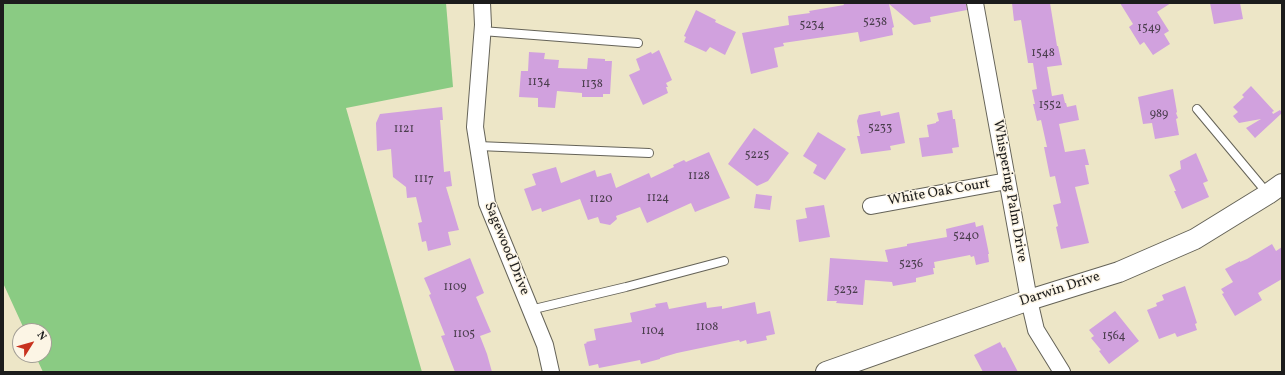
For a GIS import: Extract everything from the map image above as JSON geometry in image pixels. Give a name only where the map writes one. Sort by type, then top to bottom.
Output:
[{"type":"street","name":"Sagewood Drive","points":[[482,3],[482,31],[475,127],[487,203],[544,345],[551,372]]},
{"type":"street","name":"Whispering Palm Drive","points":[[975,3],[1029,300],[1036,330],[1062,372]]},
{"type":"street","name":"White Oak Court","points":[[871,206],[1007,181]]},
{"type":"street","name":"Darwin Drive","points":[[826,372],[1029,300],[1119,272],[1195,240],[1275,189]]},
{"type":"lane","points":[[482,31],[638,43]]},
{"type":"lane","points":[[1198,109],[1275,189]]},
{"type":"lane","points":[[478,146],[649,153]]},
{"type":"lane","points":[[530,310],[626,287],[724,261]]},
{"type":"green space","points":[[3,3],[446,3],[453,87],[346,108],[422,372],[43,372],[39,363],[52,363],[52,323],[21,323],[3,283]]},
{"type":"building","points":[[843,3],[966,3],[967,10],[930,17],[931,22],[914,25],[889,4],[894,27],[892,28],[893,35],[860,42],[858,32],[783,43],[784,46],[774,48],[778,67],[751,74],[742,33],[789,25],[788,16],[810,13],[809,11],[844,5]]},
{"type":"building","points":[[1012,3],[1050,3],[1057,46],[1062,65],[1047,67],[1052,96],[1063,94],[1067,107],[1076,105],[1079,120],[1059,124],[1065,152],[1085,149],[1089,165],[1085,165],[1089,184],[1075,187],[1089,243],[1061,249],[1053,205],[1061,203],[1055,176],[1050,177],[1044,147],[1047,147],[1041,120],[1037,121],[1033,104],[1035,104],[1032,90],[1037,89],[1033,63],[1028,63],[1021,20],[1014,21]]},
{"type":"building","points":[[1120,3],[1171,3],[1157,12],[1169,31],[1164,34],[1170,44],[1153,55],[1144,42],[1140,45],[1129,27],[1133,24]]},
{"type":"building","points":[[1210,3],[1240,3],[1243,19],[1214,24]]},
{"type":"building","points":[[696,10],[716,20],[715,22],[736,32],[725,55],[710,47],[706,52],[684,42],[686,37],[684,36]]},
{"type":"building","points":[[659,50],[672,80],[666,83],[668,93],[643,105],[629,75],[640,70],[636,59]]},
{"type":"building","points":[[529,52],[545,53],[544,59],[559,60],[558,68],[587,69],[588,58],[612,61],[610,94],[603,94],[603,97],[582,97],[582,93],[557,91],[555,108],[538,107],[538,98],[519,97],[521,71],[528,71]]},
{"type":"building","points":[[1251,86],[1274,111],[1272,112],[1273,114],[1280,110],[1282,113],[1255,138],[1246,128],[1261,119],[1239,123],[1233,116],[1238,112],[1233,107],[1244,97],[1242,95]]},
{"type":"building","points":[[1173,89],[1178,118],[1176,119],[1179,135],[1155,139],[1152,123],[1143,124],[1138,97]]},
{"type":"building","points":[[442,107],[443,120],[440,120],[444,172],[450,171],[452,186],[446,187],[459,230],[448,232],[451,245],[428,251],[426,241],[422,242],[418,223],[422,222],[416,197],[407,198],[406,187],[393,177],[391,149],[377,151],[376,123],[380,114]]},
{"type":"building","points":[[952,110],[953,119],[955,119],[959,147],[952,148],[953,153],[922,157],[919,138],[929,137],[927,125],[939,121],[937,113]]},
{"type":"building","points":[[880,111],[881,116],[899,112],[905,143],[890,146],[891,150],[861,154],[857,136],[860,136],[857,121],[859,115]]},
{"type":"building","points":[[754,128],[789,153],[768,181],[757,186],[728,164]]},
{"type":"building","points":[[818,132],[846,149],[825,180],[813,173],[817,165],[803,156]]},
{"type":"building","points":[[709,152],[730,198],[695,212],[691,203],[647,223],[640,207],[616,216],[617,219],[610,225],[600,223],[598,217],[588,220],[580,199],[542,212],[541,208],[532,211],[524,189],[536,185],[532,174],[556,167],[561,183],[595,170],[597,177],[611,173],[616,188],[649,173],[651,178],[674,167],[673,165],[684,160],[686,162]]},
{"type":"building","points":[[1196,153],[1208,181],[1203,183],[1209,197],[1182,209],[1169,175],[1181,169],[1180,161]]},
{"type":"building","points":[[756,194],[772,196],[770,210],[754,208]]},
{"type":"building","points":[[824,205],[830,237],[799,242],[796,220],[807,218],[805,208]]},
{"type":"building","points":[[975,222],[976,227],[983,225],[989,254],[989,262],[976,265],[974,256],[971,257],[970,255],[934,262],[934,274],[916,278],[916,282],[893,286],[892,282],[865,280],[863,305],[827,301],[830,258],[888,262],[885,250],[907,246],[907,244],[947,237],[946,229]]},
{"type":"building","points":[[1272,244],[1276,251],[1282,247],[1282,279],[1258,293],[1262,300],[1235,316],[1222,294],[1224,293],[1221,289],[1233,282],[1225,269],[1247,259]]},
{"type":"building","points":[[470,258],[484,293],[476,297],[491,332],[480,336],[492,372],[455,372],[441,336],[445,335],[424,278]]},
{"type":"building","points":[[1185,286],[1197,323],[1195,324],[1197,330],[1177,337],[1175,333],[1159,339],[1147,310],[1157,306],[1156,303],[1164,300],[1162,295]]},
{"type":"building","points":[[667,302],[669,309],[706,302],[707,308],[722,306],[722,309],[755,302],[757,314],[770,311],[775,334],[766,336],[767,340],[747,344],[746,340],[740,342],[739,340],[677,353],[641,364],[640,360],[599,368],[598,364],[589,366],[584,344],[587,343],[586,342],[596,340],[594,329],[632,322],[630,313],[656,307],[655,304]]},
{"type":"building","points":[[1115,311],[1139,341],[1109,364],[1099,351],[1101,350],[1091,338],[1094,336],[1089,330]]},
{"type":"building","points":[[1000,342],[1003,348],[1005,347],[1018,372],[983,372],[974,355]]}]
